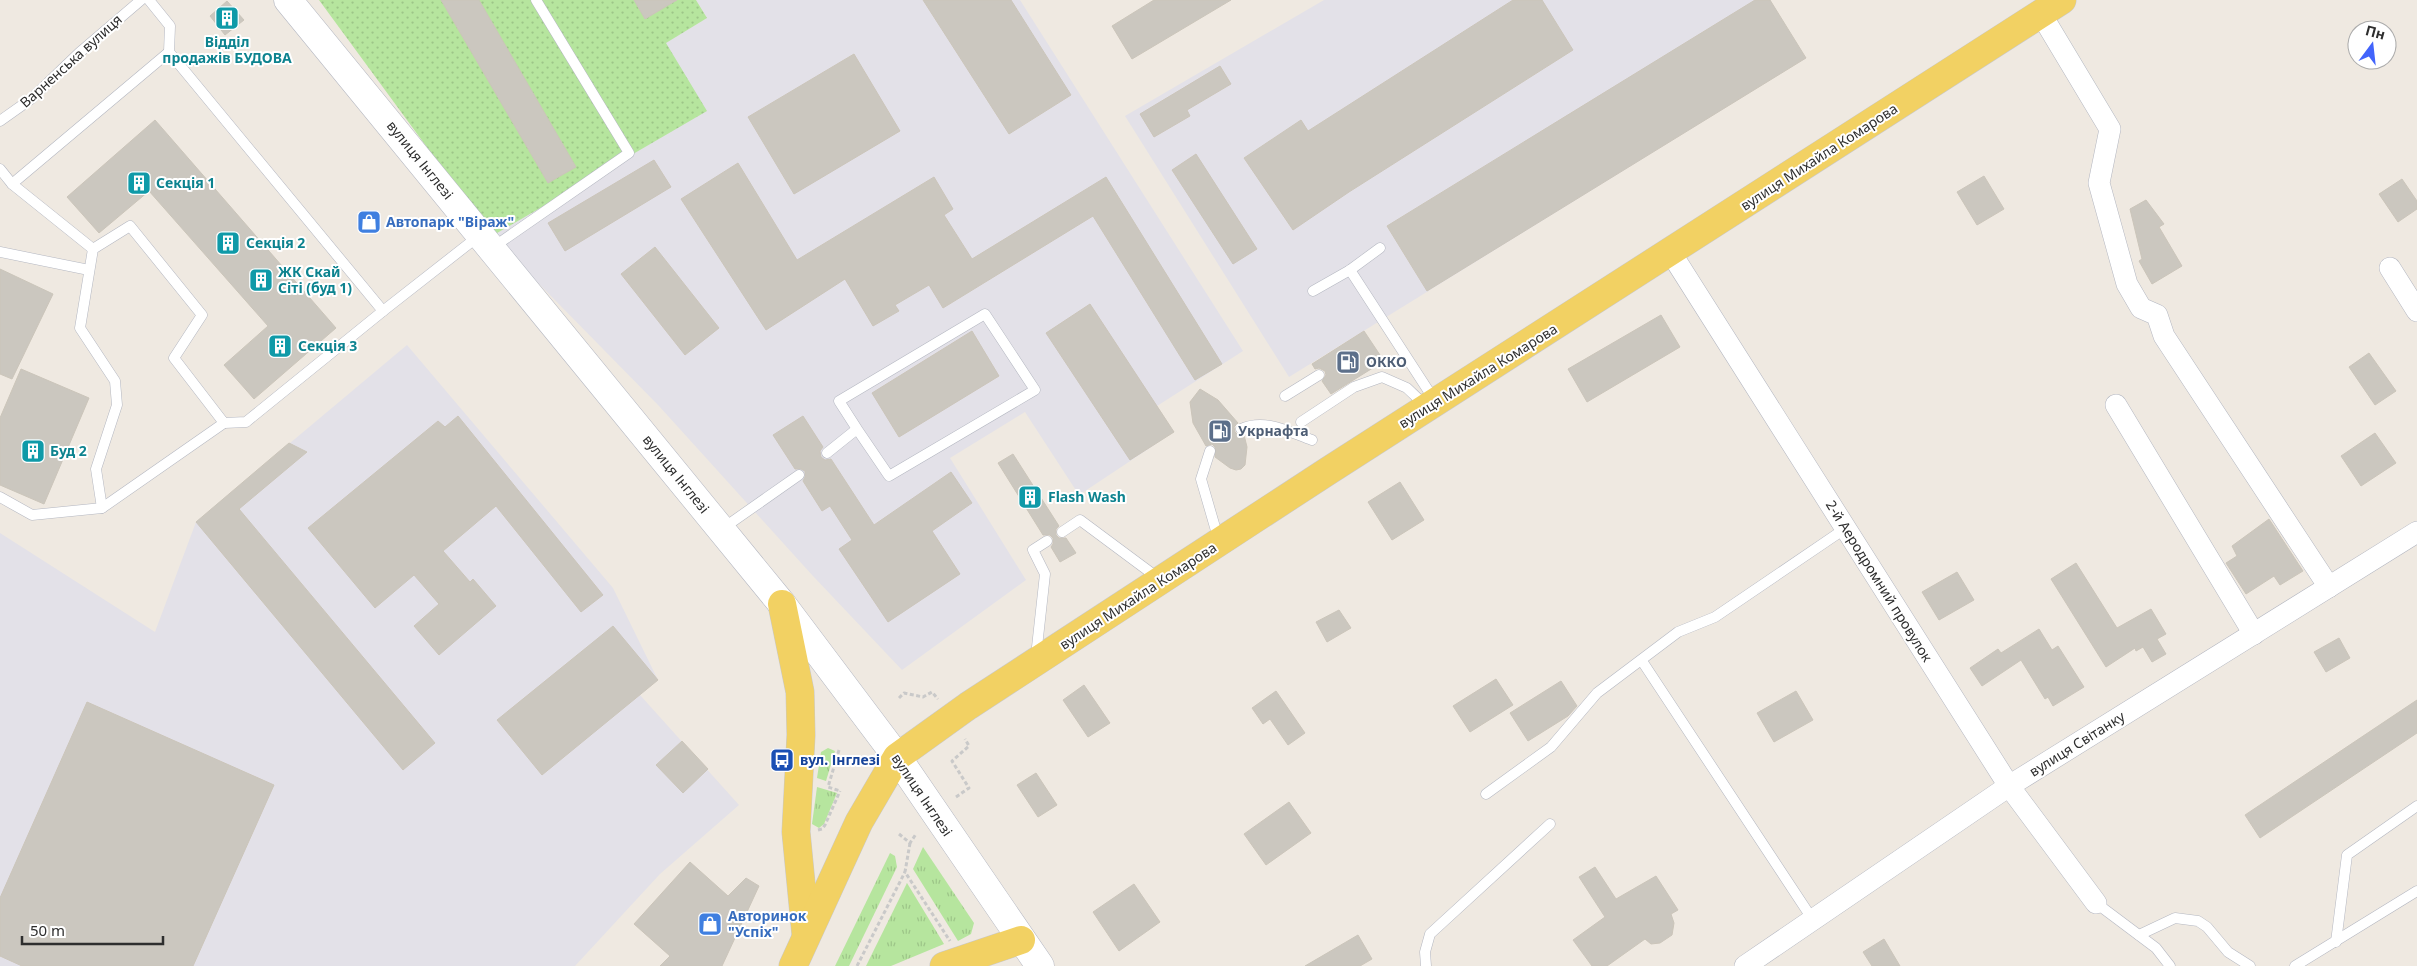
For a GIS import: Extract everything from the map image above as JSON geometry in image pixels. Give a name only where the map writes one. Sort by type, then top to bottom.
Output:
[{"type":"main road","name":"вулиця Інглезі","points":[[288,0],[782,604],[897,757],[1040,966]]},
{"type":"main road","name":"вулиця Михайла Комарова","points":[[897,757],[968,706],[1161,580],[2052,7]]},
{"type":"main road","points":[[782,604],[800,692],[801,735],[796,832],[806,937]]},
{"type":"main road","points":[[792,966],[859,822],[897,757]]},
{"type":"main road","points":[[948,956],[1021,940]]},
{"type":"street","points":[[2052,7],[2110,129],[2099,183],[2127,284],[2141,308],[2157,315],[2164,336],[2329,587]]},
{"type":"street","name":"2-й Аеродромний провулок","points":[[1671,253],[2010,786],[2096,903]]},
{"type":"street","points":[[2390,268],[2417,311]]},
{"type":"street","points":[[2116,405],[2254,634]]},
{"type":"street","name":"вулиця Світанку","points":[[1745,966],[2010,786],[2417,532]]},
{"type":"lane","name":"Варненська вулиця","points":[[0,121],[31,99],[79,53],[141,0]]},
{"type":"lane","points":[[148,0],[170,26],[169,52],[383,311]]},
{"type":"lane","points":[[0,497],[32,515],[102,508],[224,423],[246,422],[383,311],[486,242],[629,153],[536,0]]},
{"type":"lane","points":[[12,184],[169,52]]},
{"type":"lane","points":[[0,169],[12,184],[93,249]]},
{"type":"lane","points":[[102,508],[96,468],[116,405],[116,389],[115,381],[80,328],[93,249],[130,226],[202,315],[174,358],[224,423]]},
{"type":"lane","points":[[1313,291],[1350,270],[1380,248]]},
{"type":"lane","points":[[0,252],[89,270]]},
{"type":"lane","points":[[1350,270],[1432,405]]},
{"type":"lane","points":[[985,314],[1035,390],[889,476],[857,430],[839,401],[985,314]]},
{"type":"lane","points":[[1285,396],[1319,375]]},
{"type":"lane","points":[[1301,422],[1363,379],[1382,377],[1407,388],[1432,405]]},
{"type":"lane","points":[[1241,429],[1252,424],[1264,424],[1312,440]]},
{"type":"lane","points":[[827,453],[857,430]]},
{"type":"lane","points":[[1210,451],[1201,479],[1220,543]]},
{"type":"lane","points":[[721,529],[799,475]]},
{"type":"lane","points":[[1062,532],[1080,520],[1161,580]]},
{"type":"lane","points":[[1486,794],[1551,747],[1597,693],[1642,661],[1678,632],[1715,617],[1846,528]]},
{"type":"lane","points":[[1035,662],[1045,574],[1033,550],[1047,541]]},
{"type":"lane","points":[[1642,661],[1813,920]]},
{"type":"lane","points":[[2336,942],[2347,855],[2417,806]]},
{"type":"lane","points":[[1426,966],[1425,952],[1430,934],[1550,824]]},
{"type":"lane","points":[[2295,966],[2417,891]]},
{"type":"lane","points":[[2096,903],[2156,948],[2170,966]]},
{"type":"lane","points":[[2139,935],[2175,918],[2198,921],[2207,926],[2228,952],[2250,966]]},
{"type":"path","points":[[899,698],[904,693],[924,697],[932,692],[938,699]]},
{"type":"path","points":[[956,797],[969,788],[952,760],[970,746],[965,739]]},
{"type":"path","points":[[813,828],[822,829],[840,791],[828,787],[839,750]]},
{"type":"path","points":[[899,834],[910,842]]},
{"type":"path","points":[[857,966],[905,872],[910,842],[916,834]]},
{"type":"path","points":[[905,872],[948,956]]},
{"type":"shaded area","points":[[696,0],[1020,0],[1243,351],[1157,406],[1174,432],[1079,495],[1025,412],[950,458],[1026,580],[902,670],[813,576],[659,406],[492,236],[706,111],[665,43],[707,18]]},
{"type":"shaded area","points":[[1324,0],[1770,0],[1806,58],[1289,377],[1125,116]]},
{"type":"shaded area","points":[[407,345],[613,588],[658,680],[640,695],[739,805],[660,874],[575,966],[0,966],[0,533],[155,632],[196,522]]},
{"type":"green space","points":[[319,0],[696,0],[707,18],[666,43],[707,111],[492,236]]},
{"type":"green space","points":[[828,748],[835,751],[826,781],[817,778],[821,752]]},
{"type":"green space","points":[[817,787],[837,793],[824,824],[819,828],[812,824]]},
{"type":"green space","points":[[923,847],[974,923],[971,934],[958,941],[913,869]]},
{"type":"green space","points":[[890,853],[895,856],[897,867],[849,966],[835,966]]},
{"type":"green space","points":[[907,883],[944,944],[891,966],[866,966]]},
{"type":"building","points":[[441,0],[479,0],[576,167],[548,183]]},
{"type":"building","points":[[634,0],[677,0],[645,19]]},
{"type":"building","points":[[923,0],[1011,0],[1071,95],[1009,134]]},
{"type":"building","points":[[1154,0],[1231,0],[1132,59],[1112,26]]},
{"type":"building","points":[[1513,0],[1542,0],[1573,50],[1349,192],[1293,230],[1244,158],[1301,120],[1308,131]]},
{"type":"building","points":[[1755,0],[1770,0],[1806,58],[1427,291],[1387,226]]},
{"type":"building","name":"Відділ продажів БУДОВА","points":[[227,1],[244,20],[225,35],[210,16]]},
{"type":"building","points":[[854,54],[900,131],[794,194],[748,117]]},
{"type":"building","points":[[1220,66],[1231,84],[1187,110],[1190,116],[1154,137],[1140,114]]},
{"type":"building","name":"ЖК Скай Сіті (буд 1)","points":[[155,120],[336,328],[254,399],[224,365],[268,326],[149,191],[99,233],[67,197]]},
{"type":"building","points":[[1196,154],[1257,249],[1233,264],[1172,170]]},
{"type":"building","points":[[654,160],[671,187],[565,251],[548,223]]},
{"type":"building","points":[[738,163],[797,260],[934,177],[953,209],[944,215],[972,259],[1106,177],[1222,364],[1195,380],[1093,216],[943,308],[929,285],[895,305],[899,311],[873,326],[845,279],[766,330],[681,199]]},
{"type":"building","points":[[1984,176],[2004,209],[1977,225],[1957,192]]},
{"type":"building","points":[[2402,179],[2417,201],[2417,209],[2398,222],[2379,194]]},
{"type":"building","points":[[2146,200],[2164,224],[2159,227],[2182,266],[2152,284],[2139,261],[2142,259],[2130,209]]},
{"type":"building","points":[[655,247],[719,328],[685,355],[621,274]]},
{"type":"building","points":[[0,269],[53,294],[12,379],[0,374]]},
{"type":"building","points":[[1090,304],[1174,432],[1130,460],[1046,333]]},
{"type":"building","points":[[1661,315],[1680,347],[1587,402],[1568,369]]},
{"type":"building","points":[[972,331],[999,376],[899,437],[872,393]]},
{"type":"building","name":"ОККО","points":[[1364,331],[1384,361],[1331,394],[1322,381],[1326,375],[1325,371],[1319,368],[1315,369],[1312,364]]},
{"type":"building","points":[[2369,353],[2396,391],[2375,405],[2349,367]]},
{"type":"building","name":"Буд 2","points":[[21,369],[89,398],[44,504],[0,485],[0,418]]},
{"type":"building","name":"Укрнафта","points":[[1200,389],[1218,400],[1238,423],[1234,427],[1235,432],[1239,436],[1244,435],[1247,447],[1245,465],[1241,469],[1230,468],[1215,457],[1215,447],[1212,444],[1206,446],[1193,423],[1190,402]]},
{"type":"building","points":[[458,416],[603,595],[581,612],[496,506],[443,551],[470,582],[473,579],[496,606],[439,655],[414,626],[439,604],[414,575],[375,608],[308,528],[438,421],[445,427]]},
{"type":"building","points":[[803,416],[823,447],[820,451],[821,457],[825,460],[831,459],[874,525],[951,472],[972,503],[932,531],[960,574],[888,622],[839,549],[852,540],[830,506],[822,511],[803,481],[805,471],[795,469],[773,435]]},
{"type":"building","points":[[2375,433],[2396,463],[2361,486],[2341,456]]},
{"type":"building","points":[[289,443],[307,452],[239,509],[435,743],[403,770],[196,522]]},
{"type":"building","name":"Flash Wash","points":[[1013,454],[1059,526],[1056,529],[1056,535],[1059,538],[1066,538],[1076,553],[1060,562],[1051,547],[1053,538],[1050,535],[1043,535],[998,463]]},
{"type":"building","points":[[1400,482],[1424,520],[1392,540],[1368,502]]},
{"type":"building","points":[[2269,519],[2303,571],[2280,585],[2274,576],[2246,594],[2226,563],[2237,556],[2232,546]]},
{"type":"building","points":[[2076,563],[2117,628],[2151,609],[2166,634],[2157,639],[2166,654],[2152,662],[2143,647],[2136,651],[2135,648],[2106,667],[2051,579]]},
{"type":"building","points":[[1957,572],[1974,600],[1939,620],[1922,592]]},
{"type":"building","points":[[1339,610],[1351,628],[1327,642],[1316,622]]},
{"type":"building","points":[[613,626],[658,680],[542,775],[497,720]]},
{"type":"building","points":[[2039,629],[2052,650],[2058,646],[2084,687],[2053,706],[2048,697],[2045,699],[2021,660],[1982,686],[1970,668],[1998,649],[2001,653]]},
{"type":"building","points":[[2339,638],[2350,658],[2326,672],[2314,652]]},
{"type":"building","points":[[1496,679],[1513,705],[1470,732],[1453,706]]},
{"type":"building","points":[[1561,681],[1577,706],[1568,716],[1528,741],[1510,713]]},
{"type":"building","points":[[1084,685],[1110,723],[1088,737],[1063,700]]},
{"type":"building","points":[[1276,691],[1305,733],[1288,745],[1270,719],[1263,724],[1252,708]]},
{"type":"building","points":[[1796,691],[1813,720],[1774,742],[1757,713]]},
{"type":"building","points":[[2417,700],[2417,733],[2260,838],[2245,815]]},
{"type":"building","points":[[87,702],[274,785],[193,966],[22,966],[0,956],[0,898]]},
{"type":"building","points":[[682,741],[708,769],[683,793],[656,765]]},
{"type":"building","points":[[1036,773],[1057,805],[1038,817],[1017,785]]},
{"type":"building","points":[[1289,802],[1311,833],[1266,865],[1244,834]]},
{"type":"building","points":[[690,862],[728,896],[746,878],[759,886],[722,966],[660,966],[670,956],[634,924]]},
{"type":"building","points":[[1595,867],[1616,899],[1656,876],[1678,910],[1671,914],[1674,923],[1672,935],[1660,943],[1651,944],[1645,939],[1607,966],[1592,966],[1573,940],[1605,917],[1579,877]]},
{"type":"building","points":[[1134,884],[1160,922],[1119,951],[1093,912]]},
{"type":"building","points":[[1358,935],[1372,959],[1360,966],[1305,966]]},
{"type":"building","points":[[1884,939],[1900,966],[1872,966],[1863,952]]},
{"type":"place","name":"Відділ продажів БУДОВА","points":[[227,18]]},
{"type":"place","name":"Секція 1","points":[[139,183]]},
{"type":"place","name":"Автопарк \"Віраж\"","points":[[369,222]]},
{"type":"place","name":"Секція 2","points":[[228,243]]},
{"type":"place","name":"ЖК Скай Сіті (буд 1)","points":[[261,280]]},
{"type":"place","name":"Секція 3","points":[[280,346]]},
{"type":"place","name":"ОККО","points":[[1348,362]]},
{"type":"place","name":"Укрнафта","points":[[1220,431]]},
{"type":"place","name":"Буд 2","points":[[33,451]]},
{"type":"place","name":"Flash Wash","points":[[1030,497]]},
{"type":"place","name":"вул. Інглезі","points":[[782,760]]},
{"type":"place","name":"Авторинок \"Успіх\"","points":[[710,924]]}]
